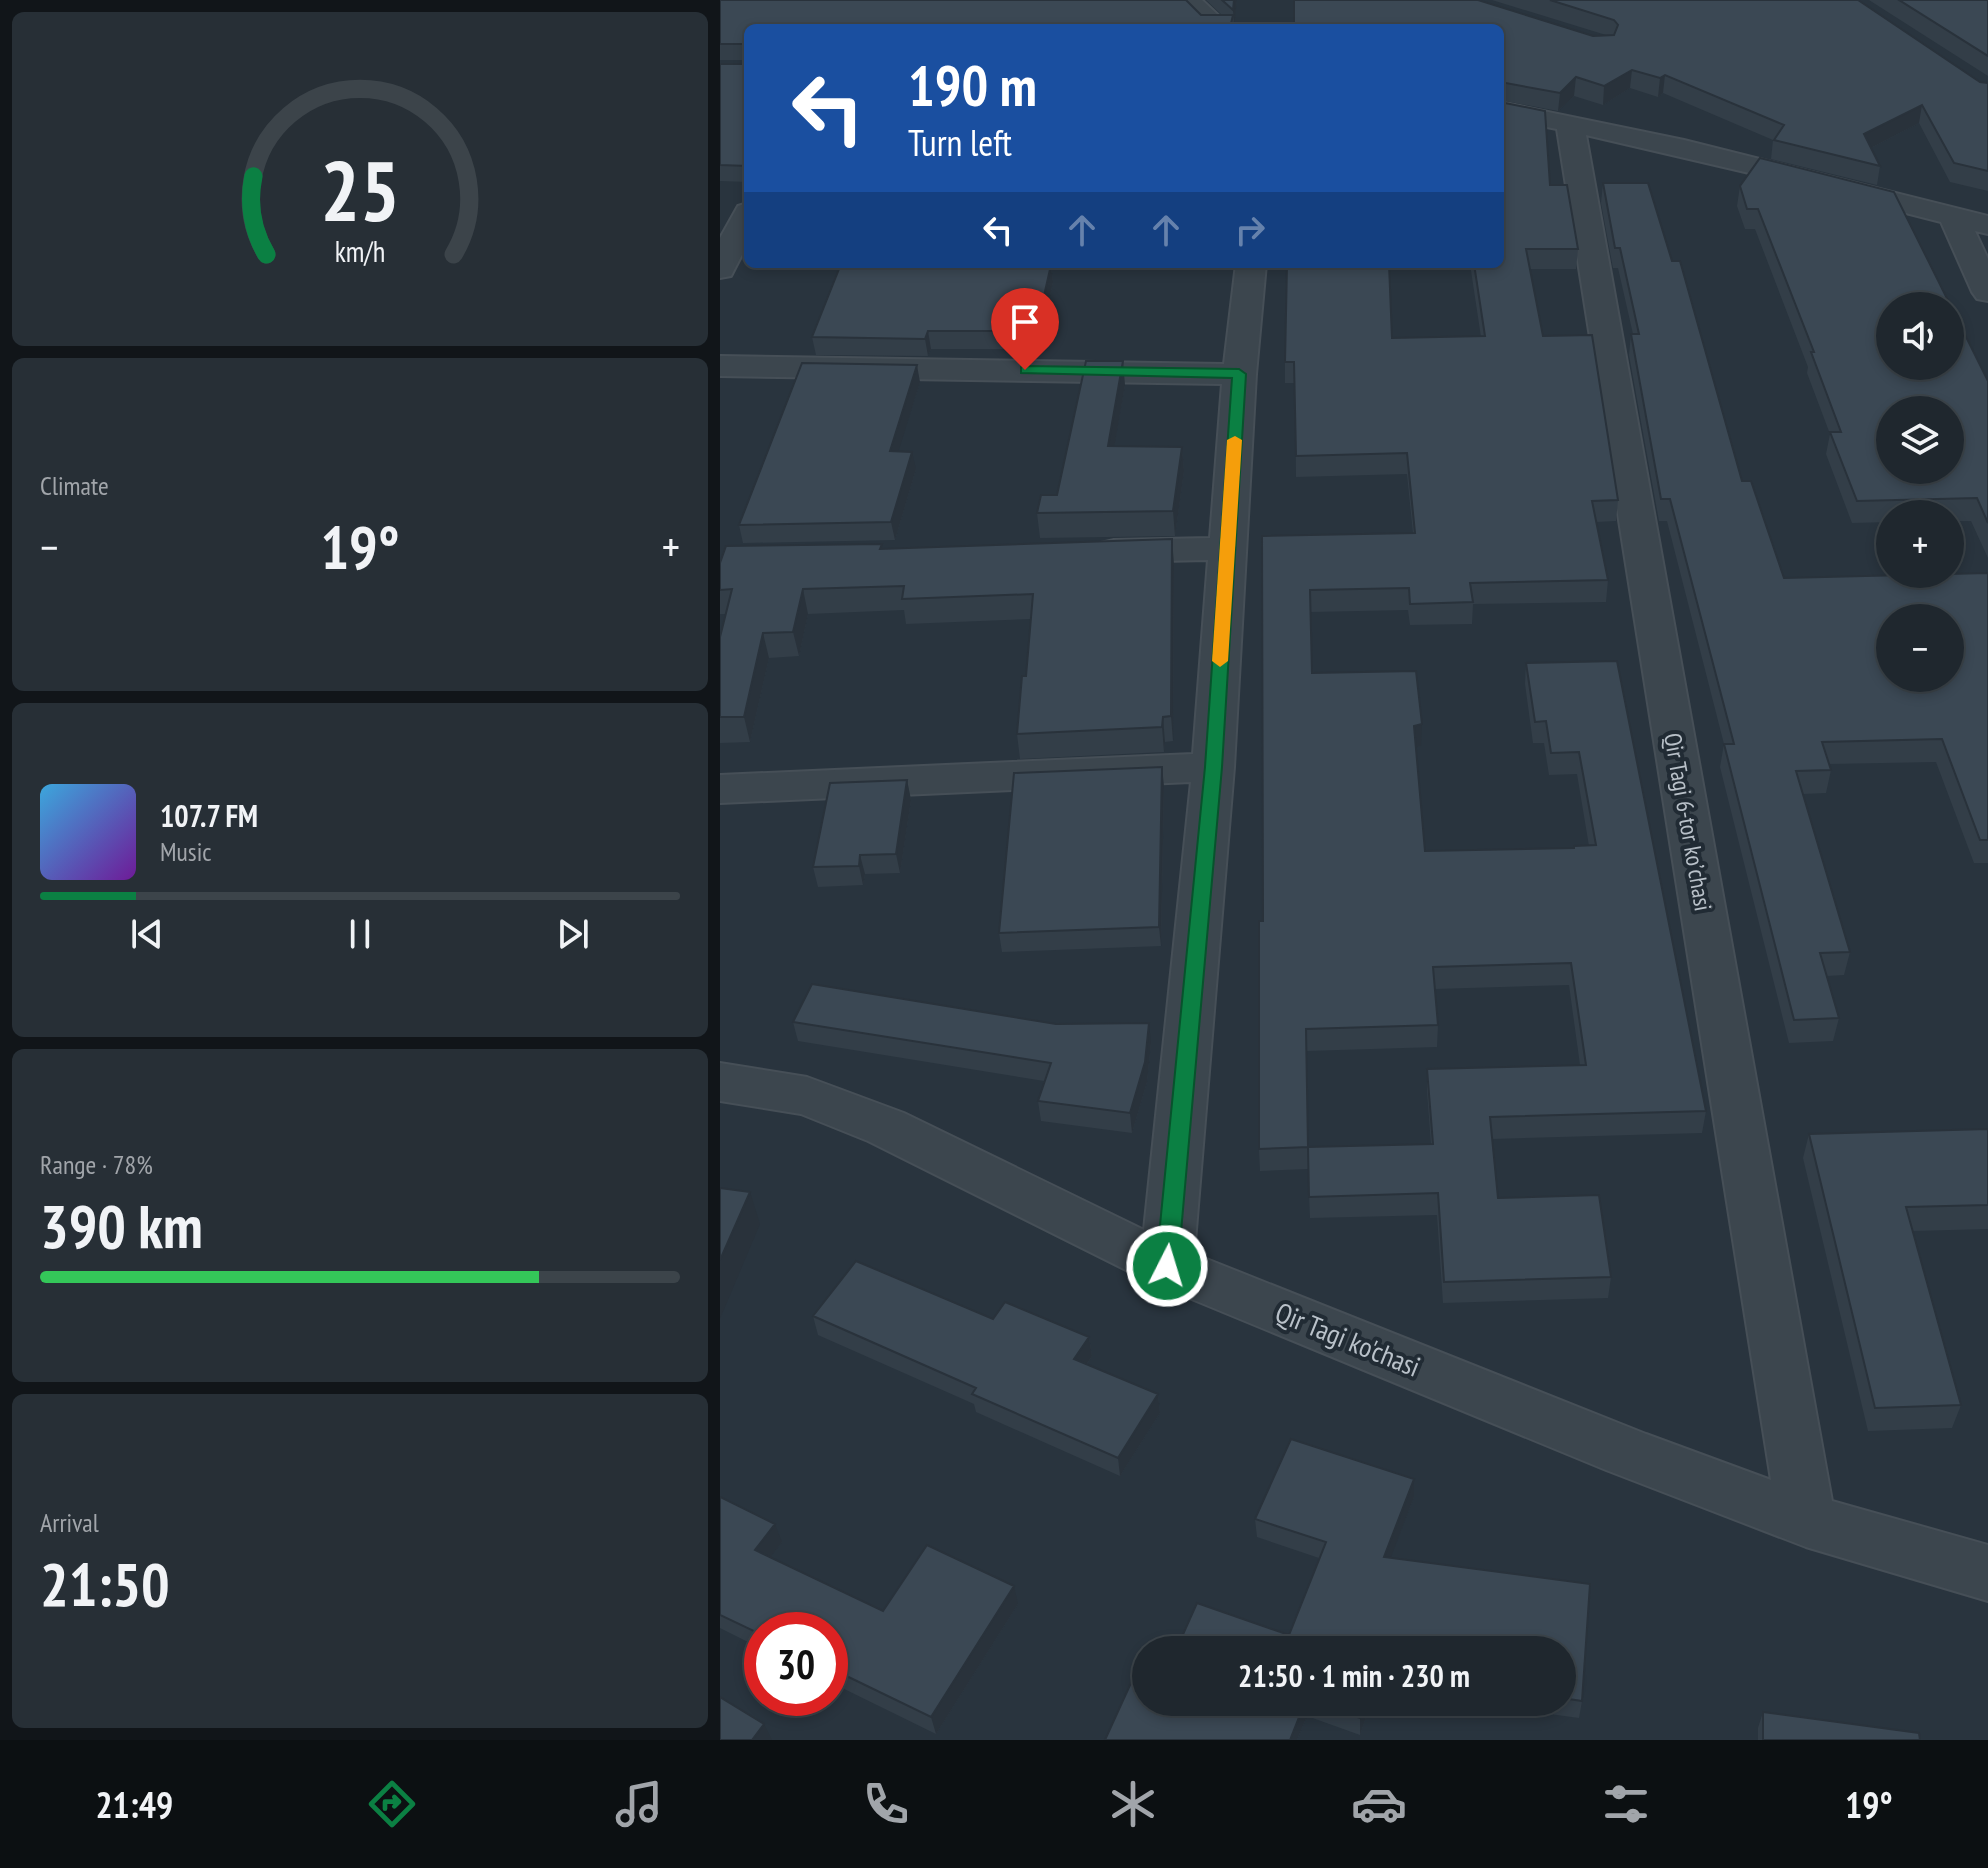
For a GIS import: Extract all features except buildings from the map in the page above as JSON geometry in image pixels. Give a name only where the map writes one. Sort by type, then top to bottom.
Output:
[{"type":"street","points":[[1187,0],[1214,24]]},
{"type":"street","points":[[1504,111],[1570,123],[1988,225]]},
{"type":"street","name":"Qir Tagi 6-tor koʼchasi","points":[[1570,123],[1806,1520]]},
{"type":"street","points":[[1953,216],[1988,292]]},
{"type":"street","points":[[720,269],[744,220]]},
{"type":"street","points":[[1167,1266],[1213,767],[1239,374],[1251,268]]},
{"type":"street","points":[[720,366],[1239,374]]},
{"type":"street","points":[[1084,551],[1227,549]]},
{"type":"street","points":[[720,789],[1213,767]]},
{"type":"street","name":"Qir Tagi ko'chasi","points":[[720,1082],[807,1096],[886,1127],[1167,1266],[1626,1452],[1806,1520],[1988,1573]]},
{"type":"slow traffic","points":[[1220,661],[1235,440]]},
{"type":"route","points":[[1025,370],[1239,374],[1213,767],[1167,1266]]}]
